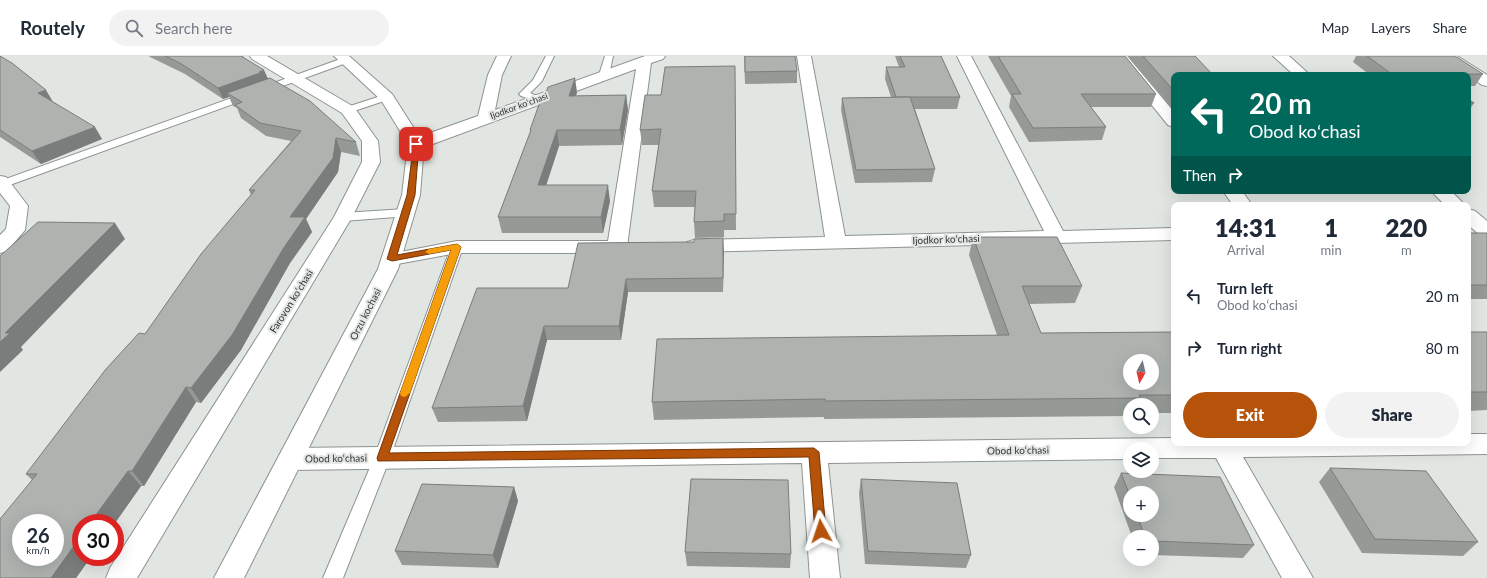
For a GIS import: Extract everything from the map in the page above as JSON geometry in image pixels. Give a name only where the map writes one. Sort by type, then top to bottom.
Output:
[{"type":"street","name":"Farovon koʻchasi","points":[[121,578],[343,217],[371,162],[370,141],[348,110],[257,56]]},
{"type":"street","points":[[485,119],[495,75],[504,56]]},
{"type":"street","points":[[804,56],[836,242]]},
{"type":"street","points":[[964,56],[1056,236]]},
{"type":"street","points":[[1119,56],[1171,118]]},
{"type":"street","points":[[1280,56],[1299,72]]},
{"type":"street","points":[[1447,56],[1487,82]]},
{"type":"street","points":[[343,58],[387,98],[416,144]]},
{"type":"street","name":"Ijodkor koʻchasi","points":[[392,259],[457,247],[625,247],[651,59],[416,144]]},
{"type":"street","name":"Orzu kochasi","points":[[229,578],[388,269],[411,195],[416,144]]},
{"type":"street","points":[[0,247],[15,230],[19,206],[2,182]]},
{"type":"street","points":[[1234,194],[1241,202]]},
{"type":"street","points":[[1443,194],[1453,202]]},
{"type":"street","points":[[1471,218],[1487,231]]},
{"type":"street","points":[[1471,232],[1487,231]]},
{"type":"street","name":"Ijodkor koʻchasi","points":[[672,246],[1171,234]]},
{"type":"street","name":"Obod koʻchasi","points":[[1471,444],[1487,444]]},
{"type":"street","name":"Obod koʻchasi","points":[[290,459],[1311,446]]},
{"type":"street","points":[[1223,447],[1298,578]]},
{"type":"street","points":[[814,452],[825,578]]},
{"type":"lane","points":[[538,99],[524,94],[537,81],[550,56]]},
{"type":"lane","points":[[604,75],[609,56]]},
{"type":"lane","points":[[2,182],[295,78],[343,58]]},
{"type":"lane","points":[[348,110],[387,98]]},
{"type":"lane","points":[[343,217],[405,213]]},
{"type":"lane","points":[[333,578],[382,458],[457,247]]},
{"type":"building","points":[[0,56],[12,63],[46,90],[38,93],[95,127],[32,151],[0,130]]},
{"type":"building","points":[[165,56],[241,56],[264,70],[259,72],[260,73],[218,88],[180,63]]},
{"type":"building","points":[[745,56],[795,56],[797,71],[745,72]]},
{"type":"building","points":[[900,56],[941,56],[960,97],[896,97],[886,67],[905,67]]},
{"type":"building","points":[[998,56],[1125,56],[1156,94],[1081,94],[1106,127],[1033,128],[1012,94],[1021,94]]},
{"type":"building","points":[[1143,56],[1195,56],[1210,72],[1171,72],[1171,88]]},
{"type":"building","points":[[1367,56],[1455,56],[1483,74],[1471,74],[1471,72],[1389,72]]},
{"type":"building","points":[[735,66],[736,214],[724,214],[724,221],[694,222],[696,191],[652,191],[661,129],[640,130],[645,95],[661,95],[665,67]]},
{"type":"building","points":[[270,78],[310,101],[356,142],[336,138],[333,158],[290,217],[305,217],[283,249],[232,335],[191,388],[186,387],[132,471],[128,471],[97,514],[72,514],[72,549],[64,560],[64,514],[12,514],[12,566],[60,566],[51,578],[0,578],[0,519],[37,474],[26,474],[106,369],[139,333],[145,334],[201,254],[255,190],[249,190],[301,131],[260,123],[235,105],[242,102],[227,93]]},
{"type":"building","points":[[575,78],[569,96],[626,95],[620,130],[557,130],[538,185],[608,185],[601,217],[498,217],[531,130],[542,96],[545,96],[548,87]]},
{"type":"building","points":[[910,97],[935,169],[856,170],[842,98]]},
{"type":"building","points":[[38,222],[115,223],[5,333],[10,333],[0,342],[0,256]]},
{"type":"building","points":[[1471,233],[1487,233],[1487,285],[1471,285]]},
{"type":"building","points":[[973,237],[1057,237],[1082,286],[1022,286],[1041,333],[1171,332],[1171,395],[1139,395],[1140,398],[826,401],[825,399],[652,402],[657,339],[1009,335]]},
{"type":"building","points":[[723,238],[723,278],[626,279],[619,326],[544,326],[523,406],[432,408],[477,288],[568,288],[578,243],[694,242],[694,239]]},
{"type":"building","points":[[1471,332],[1487,332],[1487,392],[1471,392]]},
{"type":"building","points":[[1330,468],[1426,471],[1478,542],[1375,539]]},
{"type":"building","points":[[1121,473],[1123,473],[1123,478],[1159,478],[1159,475],[1220,477],[1254,545],[1159,541],[1159,530],[1142,530],[1140,522],[1159,522],[1159,486],[1126,486]]},
{"type":"building","points":[[691,479],[788,480],[791,554],[685,552]]},
{"type":"building","points":[[861,479],[957,483],[971,555],[868,551]]},
{"type":"building","points":[[422,484],[514,487],[493,555],[395,551]]},
{"type":"slow traffic","points":[[405,393],[457,247],[429,252]]},
{"type":"route","points":[[416,144],[411,195],[392,259],[457,247],[382,458],[814,452],[821,531]]}]
